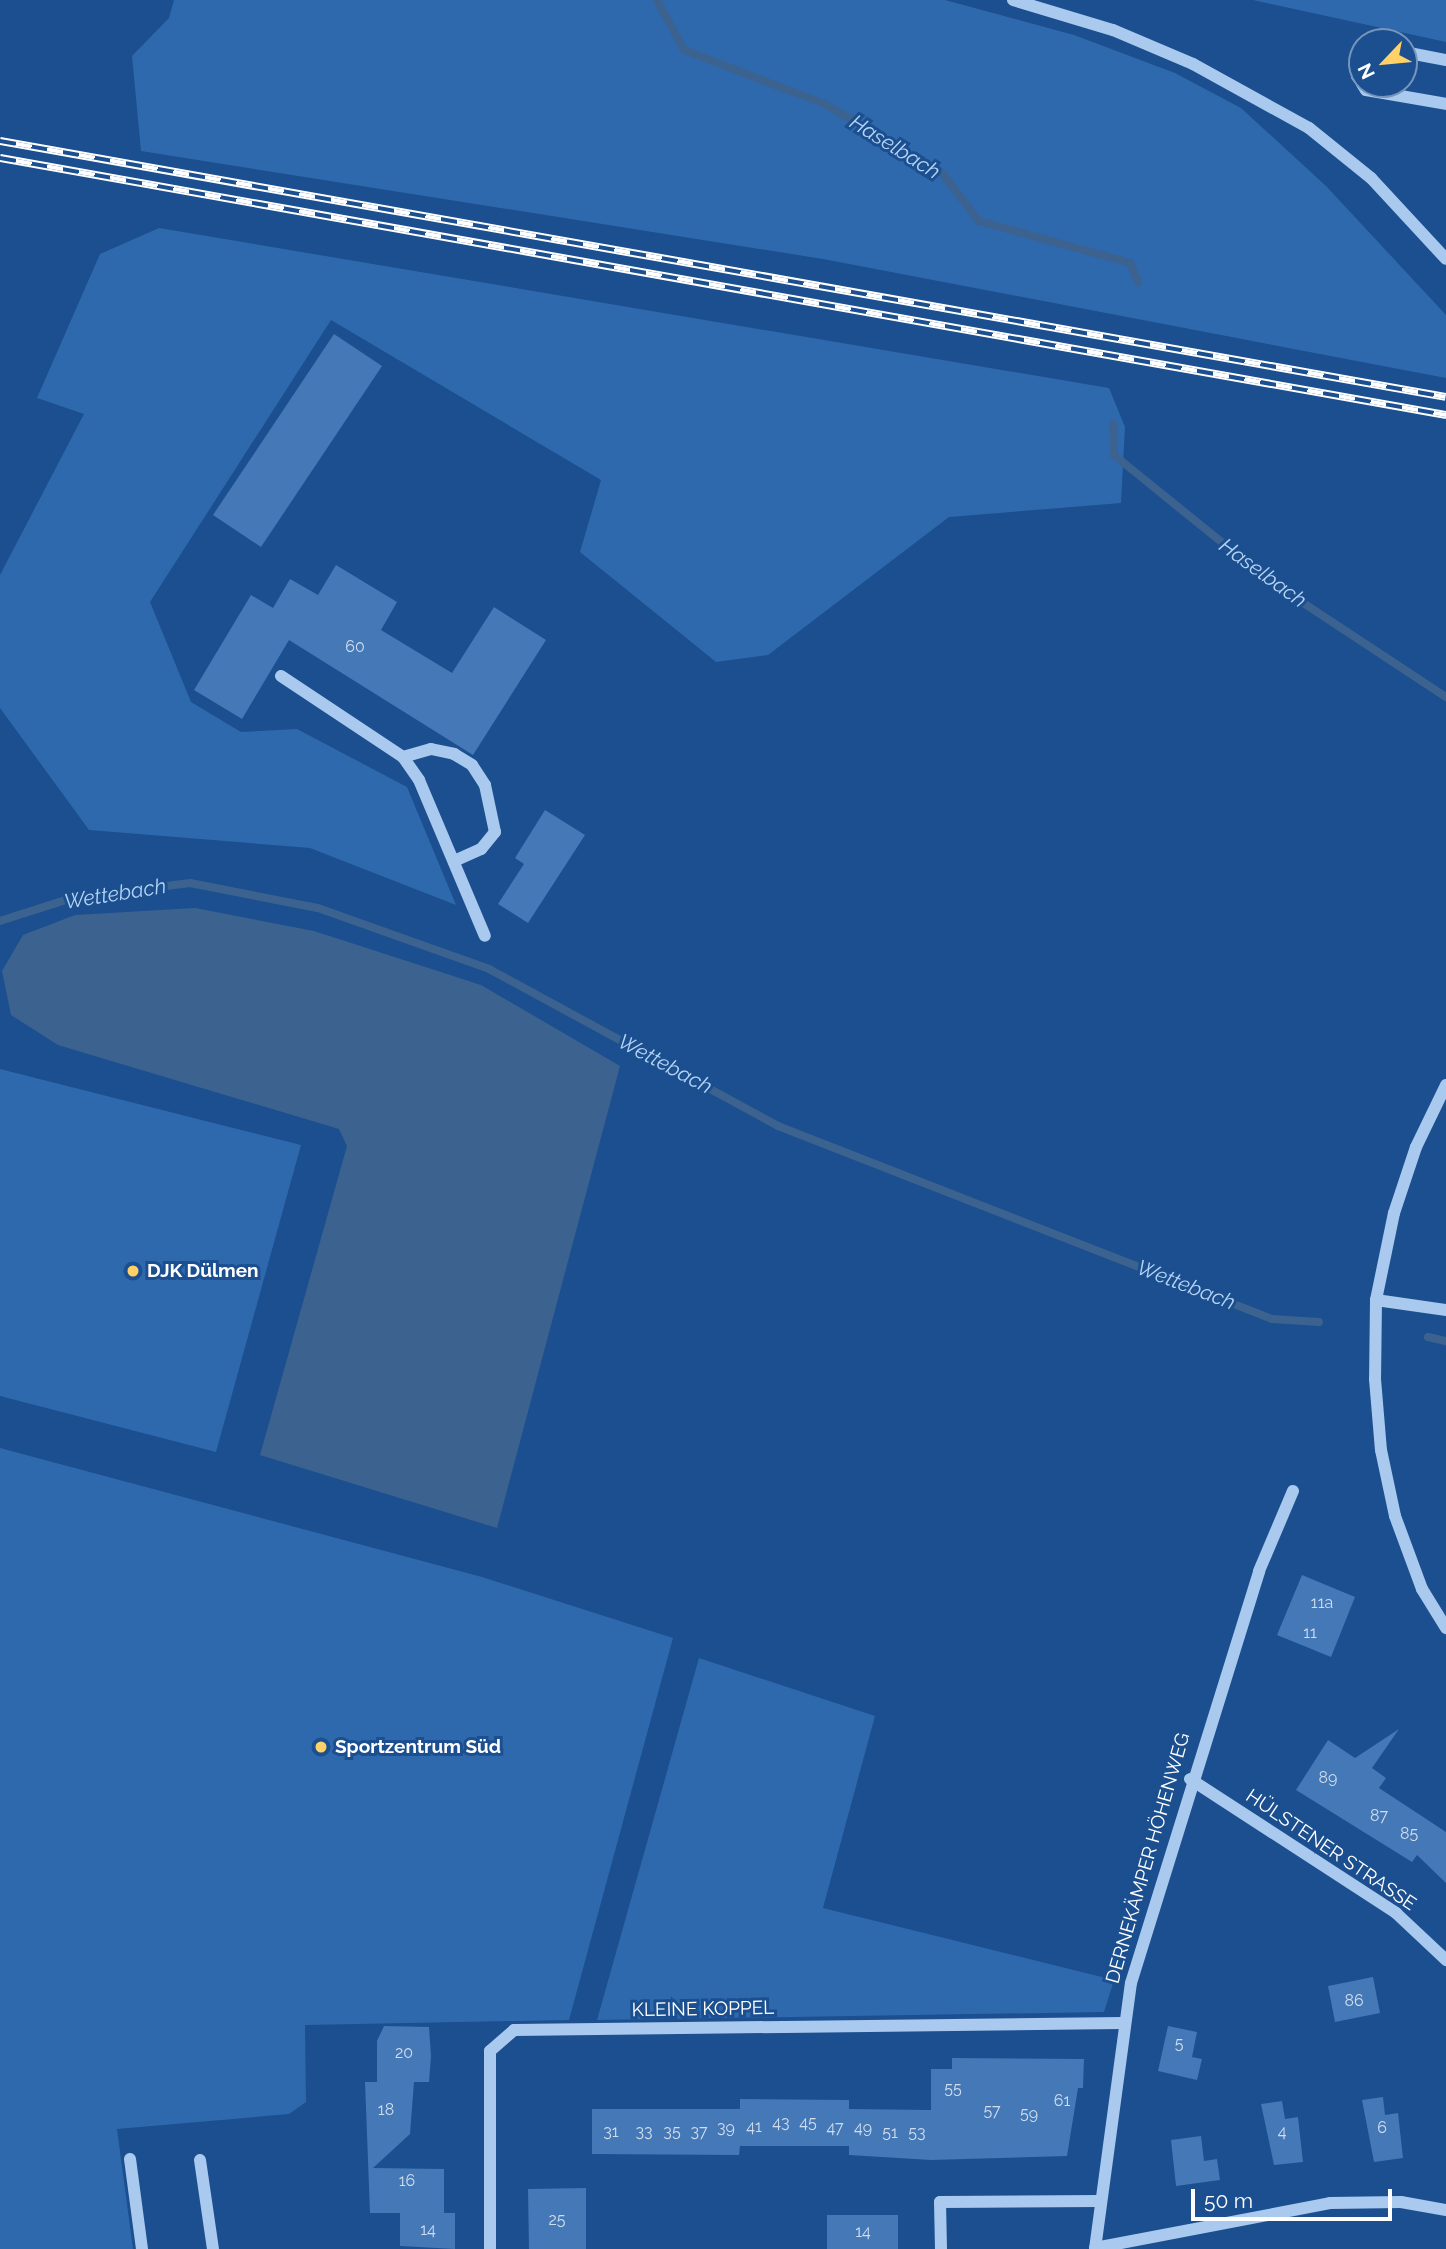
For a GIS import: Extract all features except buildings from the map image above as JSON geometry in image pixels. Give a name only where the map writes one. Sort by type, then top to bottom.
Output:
[{"type":"street","points":[[1013,0],[1113,30],[1192,64],[1309,128],[1371,178],[1446,259]]},
{"type":"street","points":[[1418,54],[1446,60]]},
{"type":"street","points":[[1412,98],[1446,104]]},
{"type":"street","points":[[281,676],[403,757],[419,780],[485,936]]},
{"type":"street","points":[[403,757],[431,749],[454,754],[472,765],[485,785],[495,832],[481,849],[454,861]]},
{"type":"street","points":[[1446,1086],[1407,1174],[1376,1300],[1375,1379],[1387,1476],[1422,1589],[1446,1628]]},
{"type":"street","points":[[1376,1300],[1446,1310]]},
{"type":"street","name":"DERNEKÄMPER HÖHENWEG","points":[[1095,2248],[1122,2022],[1190,1779],[1259,1571],[1293,1491]]},
{"type":"street","name":"HÜLSTENER STRASSE","points":[[1190,1779],[1396,1913],[1446,1960]]},
{"type":"street","name":"KLEINE KOPPEL","points":[[490,2249],[490,2051],[514,2030],[1122,2022]]},
{"type":"street","points":[[130,2159],[142,2249]]},
{"type":"street","points":[[200,2160],[213,2249]]},
{"type":"street","points":[[941,2249],[940,2202],[1100,2201]]},
{"type":"street","points":[[1095,2248],[1330,2203],[1401,2202],[1446,2210]]},
{"type":"shaded area","points":[[174,0],[945,0],[1074,35],[1175,73],[1241,108],[1326,186],[1446,315],[1446,378],[823,259],[141,151],[132,56],[169,18]]},
{"type":"shaded area","points":[[1253,0],[1446,0],[1446,42],[1418,36],[1418,28],[1382,28]]},
{"type":"shaded area","points":[[159,228],[1109,388],[1125,427],[1121,503],[949,517],[768,655],[716,662],[580,552],[601,480],[331,320],[150,602],[191,702],[241,732],[297,729],[407,787],[456,905],[310,848],[89,830],[0,708],[0,575],[84,414],[37,398],[100,254]]},
{"type":"shaded area","points":[[195,908],[314,931],[481,985],[620,1066],[497,1528],[260,1455],[347,1146],[339,1129],[58,1045],[11,1015],[2,971],[23,935],[75,915]]},
{"type":"shaded area","name":"DJK Dülmen","points":[[0,1069],[301,1145],[216,1452],[0,1396]]},
{"type":"shaded area","name":"Sportzentrum Süd","points":[[0,1448],[482,1577],[673,1638],[569,2020],[305,2025],[306,2102],[289,2114],[117,2129],[133,2249],[0,2249]]},
{"type":"shaded area","points":[[699,1658],[875,1716],[823,1908],[1114,1980],[1104,2012],[597,2020]]},
{"type":"waterway","name":"Haselbach","points":[[657,0],[684,50],[825,104],[942,173],[979,221],[1130,263],[1138,282]]},
{"type":"waterway","name":"Haselbach","points":[[1113,424],[1114,455],[1267,579],[1446,697]]},
{"type":"waterway","name":"Wettebach","points":[[0,921],[72,898],[190,883],[318,908],[489,969],[778,1126],[1272,1319],[1319,1322]]},
{"type":"waterway","name":"Wettebach","points":[[1428,1337],[1446,1341]]},
{"type":"railway","points":[[0,141],[1446,397]]},
{"type":"railway","points":[[0,158],[1446,415]]},
{"type":"place","name":"DJK Dülmen","points":[[133,1271]]},
{"type":"place","name":"Sportzentrum Süd","points":[[321,1747]]}]
